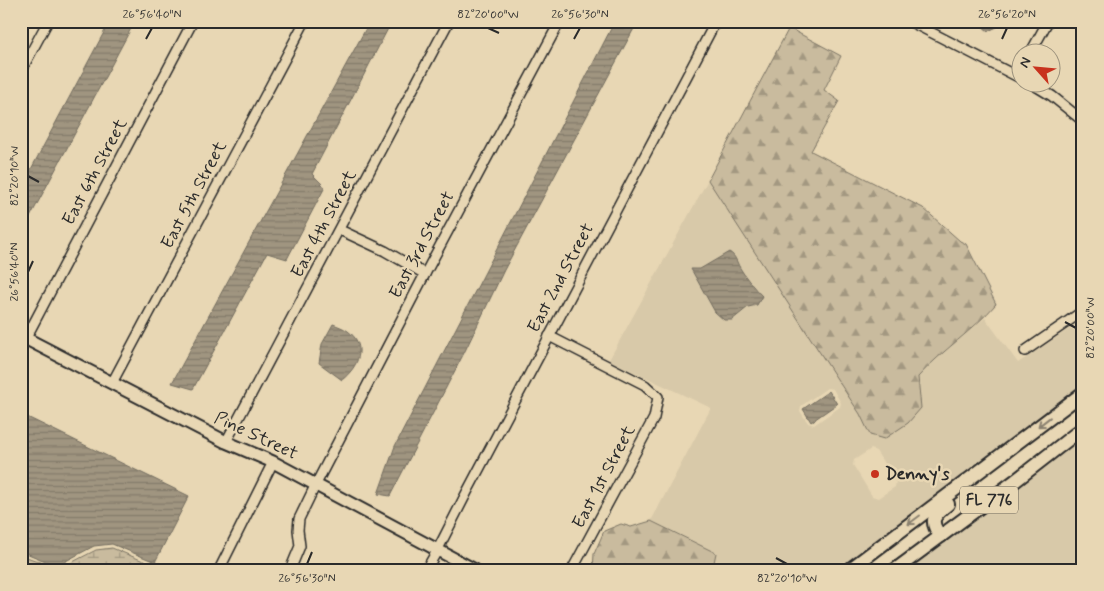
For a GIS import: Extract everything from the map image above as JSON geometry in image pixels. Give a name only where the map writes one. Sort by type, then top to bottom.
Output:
[{"type":"main road","name":"Pine Street","points":[[24,337],[226,442],[273,462],[316,484],[475,570]]},
{"type":"main road","name":"FL 776","points":[[850,570],[1083,393]]},
{"type":"main road","name":"FL 776","points":[[895,570],[1083,428]]},
{"type":"main road","points":[[941,536],[934,527],[933,520],[937,513],[972,485],[977,472]]},
{"type":"street","points":[[21,71],[48,21]]},
{"type":"street","name":"East 6th Street","points":[[24,337],[193,21]]},
{"type":"street","name":"East 5th Street","points":[[112,383],[305,21]]},
{"type":"street","name":"East 4th Street","points":[[226,442],[340,230],[449,21]]},
{"type":"street","name":"East 3rd Street","points":[[290,570],[300,546],[298,530],[300,519],[316,484],[560,21]]},
{"type":"street","name":"East 2nd Street","points":[[426,570],[438,551],[549,336],[716,21]]},
{"type":"street","points":[[909,21],[922,24],[1012,72]]},
{"type":"street","points":[[1036,42],[1048,21]]},
{"type":"street","points":[[1045,92],[1083,121]]},
{"type":"street","points":[[340,230],[386,251],[425,274]]},
{"type":"street","points":[[1025,350],[1083,311]]},
{"type":"street","name":"East 1st Street","points":[[549,336],[645,386],[658,397],[654,418],[572,570]]},
{"type":"street","points":[[219,570],[273,462]]},
{"type":"shaded area","points":[[110,21],[135,21],[21,234],[21,188]]},
{"type":"shaded area","points":[[370,21],[392,21],[312,174],[325,187],[287,259],[267,253],[193,389],[172,383]]},
{"type":"shaded area","points":[[615,21],[638,21],[504,270],[464,353],[390,496],[378,494],[395,446]]},
{"type":"shaded area","points":[[976,21],[999,21],[997,27],[988,31]]},
{"type":"shaded area","points":[[708,180],[860,414],[870,435],[921,408],[918,377],[932,361],[985,318],[1018,363],[1083,320],[1083,387],[978,462],[837,570],[711,570],[716,553],[651,521],[711,408],[609,360]],"holes":[[[734,255],[740,269],[762,296],[732,320],[724,320],[694,268],[700,269]],[[827,388],[833,389],[841,403],[840,407],[814,425],[808,423],[800,411],[801,406]],[[871,449],[876,451],[896,482],[895,487],[878,498],[872,496],[853,465],[854,460]]]},
{"type":"shaded area","points":[[729,252],[735,257],[747,279],[762,296],[757,305],[748,307],[732,320],[724,320],[715,312],[691,269],[700,269]]},
{"type":"shaded area","points":[[333,324],[346,330],[358,343],[359,350],[356,363],[342,380],[319,363],[322,344]]},
{"type":"shaded area","points":[[829,391],[837,404],[811,422],[803,409]]},
{"type":"shaded area","points":[[21,414],[189,496],[155,562],[112,544],[94,546],[55,565],[21,551]]},
{"type":"shaded area","points":[[1083,434],[1083,570],[903,570]]},
{"type":"green space","points":[[789,28],[841,56],[824,90],[839,101],[811,151],[923,208],[960,241],[966,244],[996,304],[918,377],[921,408],[908,423],[884,439],[870,435],[860,414],[708,180]]},
{"type":"green space","points":[[651,521],[716,553],[711,570],[593,570],[594,554],[604,531],[621,524],[631,527]]},
{"type":"green space","points":[[112,548],[153,565],[159,563],[170,570],[21,570],[21,555],[57,568],[96,550]]},
{"type":"place","name":"Denny's","points":[[875,474]]}]
